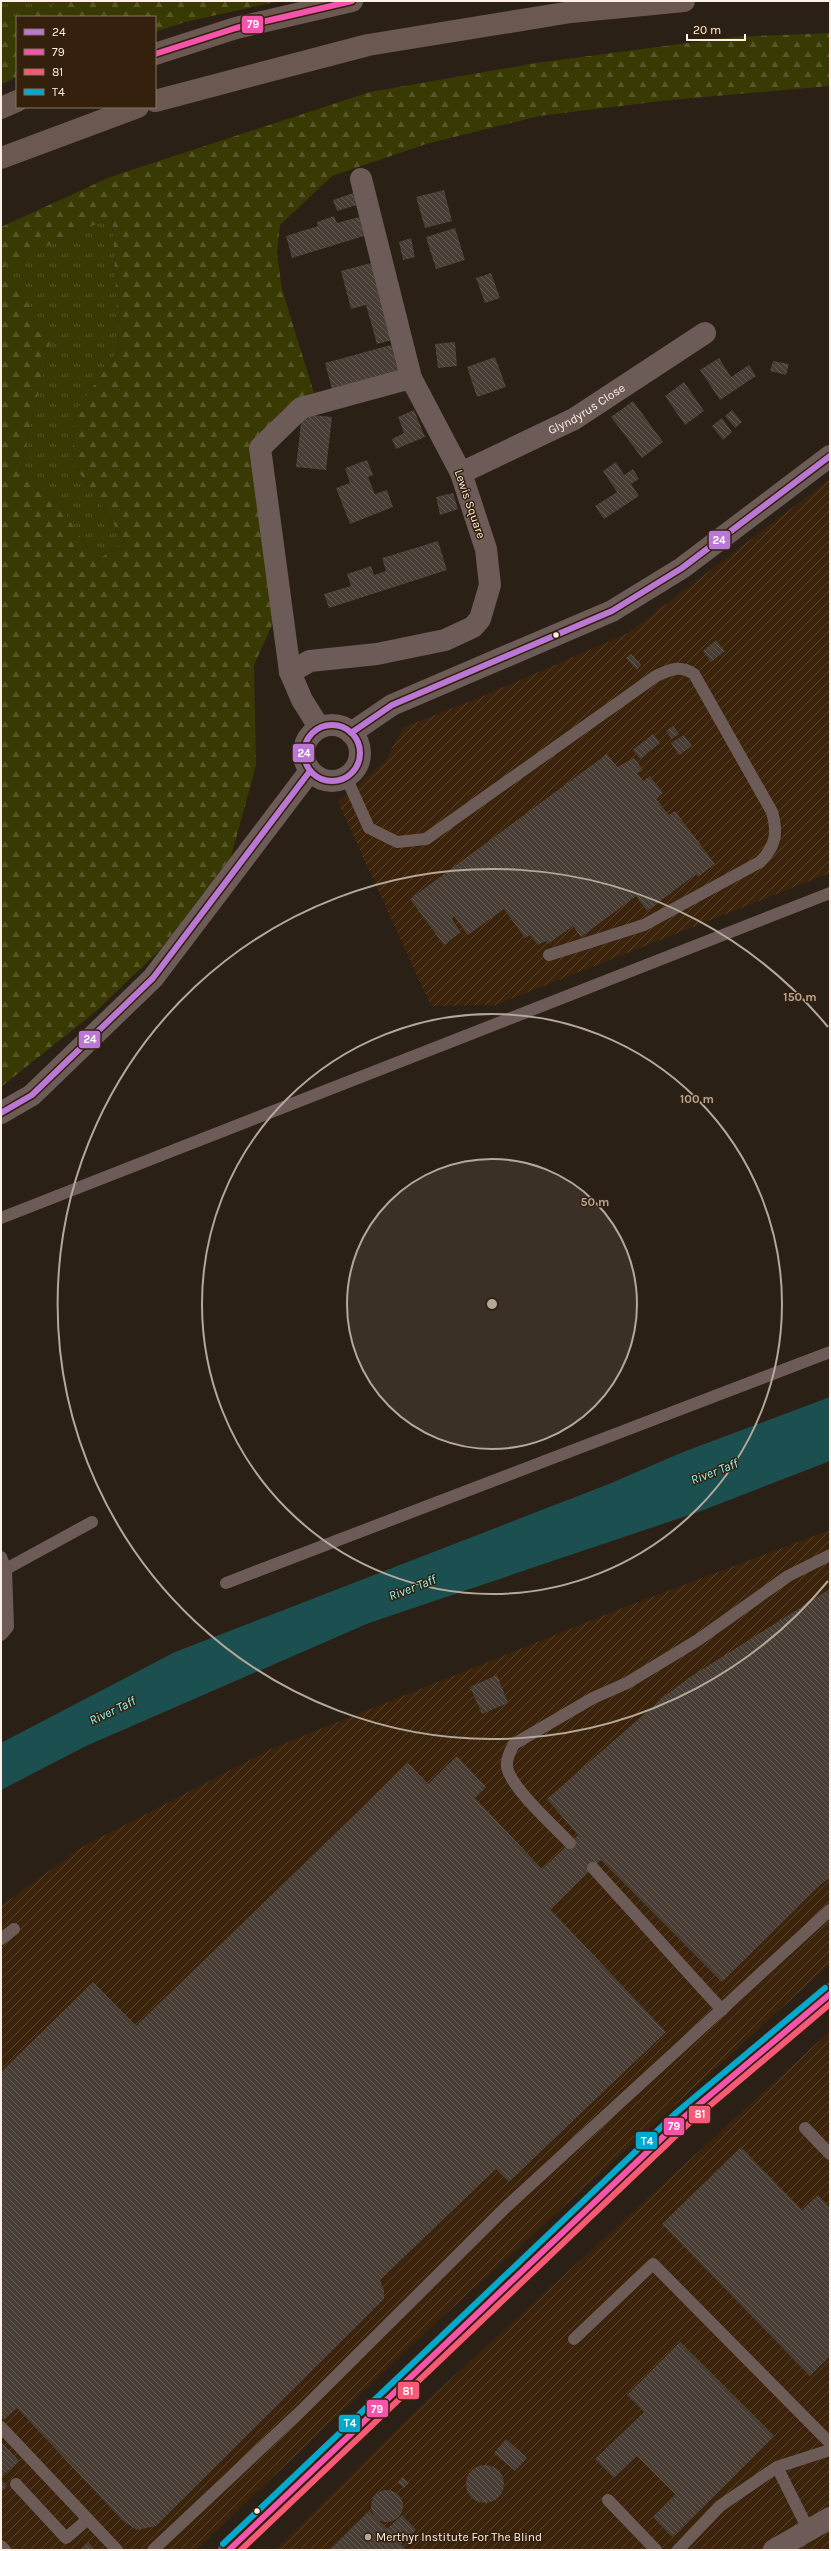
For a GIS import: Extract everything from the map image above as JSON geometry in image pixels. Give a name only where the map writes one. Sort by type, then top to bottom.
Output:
[{"type":"highway","points":[[156,54],[236,28],[352,1]]},
{"type":"highway","points":[[156,101],[368,45],[571,12],[684,1]]},
{"type":"highway","points":[[1,108],[16,101]]},
{"type":"highway","points":[[1,158],[135,108]]},
{"type":"main road","points":[[229,2550],[683,2118],[830,1994]]},
{"type":"street","name":"Lewis Square","points":[[290,672],[310,661],[377,654],[445,640],[473,627],[480,619],[490,586],[486,549],[461,473],[411,378],[361,179]]},
{"type":"street","name":"Glyndyrus Close","points":[[461,473],[574,419],[705,333]]},
{"type":"street","points":[[320,727],[302,700],[290,672],[260,448],[301,408],[411,378]]},
{"type":"street","points":[[351,733],[392,705],[612,611],[682,568],[830,456]]},
{"type":"street","points":[[336,725],[351,733],[357,740],[359,756],[353,772],[346,777],[331,781],[316,776],[305,764],[304,747],[312,732],[320,727],[336,725]]},
{"type":"street","points":[[1,1114],[32,1094],[153,978],[310,771]]},
{"type":"street","points":[[774,2550],[830,2518]]},
{"type":"lane","points":[[346,777],[369,828],[397,842],[426,839],[656,676],[673,668],[685,668],[694,674],[772,812],[777,836],[773,847],[760,862],[644,925],[549,955]]},
{"type":"lane","points":[[1,1218],[830,893]]},
{"type":"lane","points":[[226,1583],[830,1352]]},
{"type":"lane","points":[[6,1568],[92,1522]]},
{"type":"lane","points":[[570,1843],[514,1784],[507,1767],[508,1756],[514,1744],[593,1698],[627,1683],[698,1640],[788,1576],[830,1555]]},
{"type":"lane","points":[[1,1557],[6,1568],[8,1627],[1,1634]]},
{"type":"lane","points":[[593,1868],[722,2010]]},
{"type":"lane","points":[[153,2550],[303,2409],[506,2206],[830,1910]]},
{"type":"lane","points":[[1,1940],[14,1929]]},
{"type":"lane","points":[[805,2128],[830,2154]]},
{"type":"lane","points":[[574,2339],[653,2264],[830,2443]]},
{"type":"lane","points":[[1,2427],[117,2550]]},
{"type":"lane","points":[[678,2550],[720,2506],[777,2467],[830,2450]]},
{"type":"lane","points":[[777,2467],[809,2531]]},
{"type":"lane","points":[[16,2484],[66,2538],[88,2519]]},
{"type":"lane","points":[[608,2500],[656,2550]]},
{"type":"lane","points":[[1,2546],[5,2550]]},
{"type":"shaded area","points":[[830,479],[830,873],[495,1005],[431,1006],[338,802],[384,762],[404,727],[483,696],[628,633]]},
{"type":"shaded area","points":[[830,1530],[830,1964],[417,2340],[196,2550],[1,2550],[1,1906],[82,1847],[273,1748],[617,1610]]},
{"type":"shaded area","points":[[830,2031],[830,2550],[275,2550],[418,2409]]},
{"type":"green space","points":[[1,1],[68,1],[16,16],[1,21]]},
{"type":"green space","points":[[68,1],[280,1],[185,22],[156,32],[156,16],[18,16]]},
{"type":"green space","points":[[16,17],[16,77],[1,84],[1,21]]},
{"type":"green space","points":[[830,33],[830,86],[670,100],[539,116],[426,144],[332,176],[280,225],[277,253],[282,289],[314,393],[281,411],[251,447],[273,623],[254,665],[256,765],[231,857],[159,951],[95,1012],[1,1087],[1,227],[110,177],[370,92],[536,63],[733,37]],"holes":[[[112,217],[119,349],[74,414],[72,462],[125,541],[96,561],[59,504],[19,476],[50,343],[6,265]]]},
{"type":"green space","points":[[112,217],[119,349],[74,414],[72,462],[125,541],[96,561],[59,504],[19,476],[50,343],[5,265]]},
{"type":"water","name":"River Taff","points":[[830,1397],[830,1461],[701,1511],[369,1623],[86,1746],[1,1790],[1,1743],[175,1652],[609,1484],[683,1452]]},
{"type":"building","points":[[444,190],[452,221],[425,228],[416,197]]},
{"type":"building","points":[[353,193],[357,205],[337,211],[333,200]]},
{"type":"building","points":[[334,216],[337,223],[359,217],[364,236],[292,258],[286,236],[318,226],[317,222]]},
{"type":"building","points":[[455,228],[465,260],[436,269],[426,237]]},
{"type":"building","points":[[411,238],[415,257],[403,260],[399,242]]},
{"type":"building","points":[[371,263],[392,340],[377,344],[366,305],[351,309],[341,271]]},
{"type":"building","points":[[491,273],[500,298],[485,303],[476,278]]},
{"type":"building","points":[[455,342],[457,366],[438,368],[435,344]]},
{"type":"building","points":[[391,345],[399,375],[333,393],[325,363]]},
{"type":"building","points":[[495,357],[506,387],[477,397],[467,367]]},
{"type":"building","points":[[719,358],[731,377],[749,365],[756,376],[720,400],[700,370]]},
{"type":"building","points":[[773,361],[789,364],[786,375],[770,371]]},
{"type":"building","points":[[684,382],[704,411],[685,425],[665,396]]},
{"type":"building","points":[[633,401],[663,442],[642,458],[611,417]]},
{"type":"building","points":[[414,410],[425,437],[396,449],[392,439],[404,433],[398,417]]},
{"type":"building","points":[[732,410],[742,422],[735,428],[725,416]]},
{"type":"building","points":[[302,414],[332,417],[326,470],[296,467]]},
{"type":"building","points":[[722,418],[732,432],[723,440],[712,426]]},
{"type":"building","points":[[367,460],[373,475],[368,477],[375,494],[387,490],[393,507],[350,524],[336,488],[350,483],[345,468]]},
{"type":"building","points":[[616,462],[624,475],[633,469],[639,479],[631,484],[639,496],[604,519],[595,506],[617,492],[603,471]]},
{"type":"building","points":[[453,493],[458,509],[440,515],[436,497]]},
{"type":"building","points":[[438,541],[447,570],[329,608],[324,594],[351,586],[347,574],[371,566],[374,575],[386,571],[382,558]]},
{"type":"building","points":[[716,640],[725,651],[711,662],[703,651]]},
{"type":"building","points":[[631,654],[641,665],[637,670],[626,658]]},
{"type":"building","points":[[673,726],[679,734],[672,739],[666,731]]},
{"type":"building","points":[[653,734],[660,743],[640,759],[633,750]]},
{"type":"building","points":[[684,735],[692,746],[679,755],[671,743]]},
{"type":"building","points":[[607,754],[617,767],[634,758],[643,770],[637,773],[643,781],[650,776],[663,793],[656,799],[669,815],[675,811],[715,864],[698,877],[696,874],[647,911],[636,896],[581,937],[573,926],[548,944],[546,941],[538,945],[530,935],[525,938],[504,909],[468,935],[454,916],[451,918],[461,932],[444,945],[410,899]]},
{"type":"building","points":[[830,1589],[830,1878],[821,1884],[722,1982],[601,1860],[550,1909],[666,2032],[509,2182],[496,2169],[380,2280],[384,2290],[384,2299],[156,2526],[137,2530],[123,2521],[17,2408],[4,2420],[1,2417],[1,2072],[93,1982],[136,2026],[408,1763],[428,1784],[457,1756],[486,1787],[475,1798],[542,1869],[578,1835],[547,1799],[666,1695],[690,1677]]},
{"type":"building","points":[[497,1675],[508,1703],[482,1714],[470,1687]]},
{"type":"building","points":[[741,2147],[802,2210],[818,2195],[830,2208],[830,2356],[810,2376],[662,2224]]},
{"type":"building","points":[[680,2342],[774,2436],[672,2537],[653,2517],[676,2495],[637,2456],[614,2478],[595,2459],[644,2412],[627,2395]]},
{"type":"building","points":[[506,2439],[527,2458],[515,2471],[494,2453]]},
{"type":"building","points":[[1,2442],[19,2461],[1,2477]]},
{"type":"building","points":[[481,2465],[489,2465],[499,2470],[503,2477],[503,2491],[499,2498],[489,2503],[481,2503],[471,2498],[469,2495],[466,2488],[466,2480],[471,2470],[474,2468]]},
{"type":"building","points":[[402,2477],[409,2483],[404,2488],[398,2483]]},
{"type":"building","points":[[1,2479],[7,2486],[1,2492]]},
{"type":"building","points":[[387,2490],[396,2493],[400,2497],[403,2506],[400,2515],[396,2519],[387,2522],[378,2519],[374,2515],[371,2506],[374,2497],[378,2493]]},
{"type":"building","name":"Merthyr Institute For The Blind","points":[[369,2511],[387,2529],[402,2515],[416,2530],[401,2544],[406,2550],[329,2550]]},
{"type":"building","points":[[88,2542],[95,2550],[80,2550]]},
{"type":"transit line","name":"79","points":[[156,54],[236,28],[352,1]]},
{"type":"transit line","name":"24","points":[[351,733],[392,705],[612,611],[682,568],[830,456]]},
{"type":"transit line","name":"24","points":[[327,725],[337,725],[352,733],[358,742],[360,753],[358,764],[352,773],[337,781],[327,781],[316,776],[309,769],[304,758],[304,748],[309,737],[316,730],[327,725]]},
{"type":"transit line","name":"24","points":[[1,1113],[32,1095],[153,978],[310,771]]},
{"type":"transit line","name":"T4","points":[[223,2544],[677,2112],[825,1988]]},
{"type":"transit line","name":"79","points":[[229,2550],[683,2118],[830,1994]]},
{"type":"transit line","name":"81","points":[[241,2550],[688,2124],[830,2004]]},
{"type":"place","name":"Merthyr Institute For The Blind","points":[[368,2537]]}]
